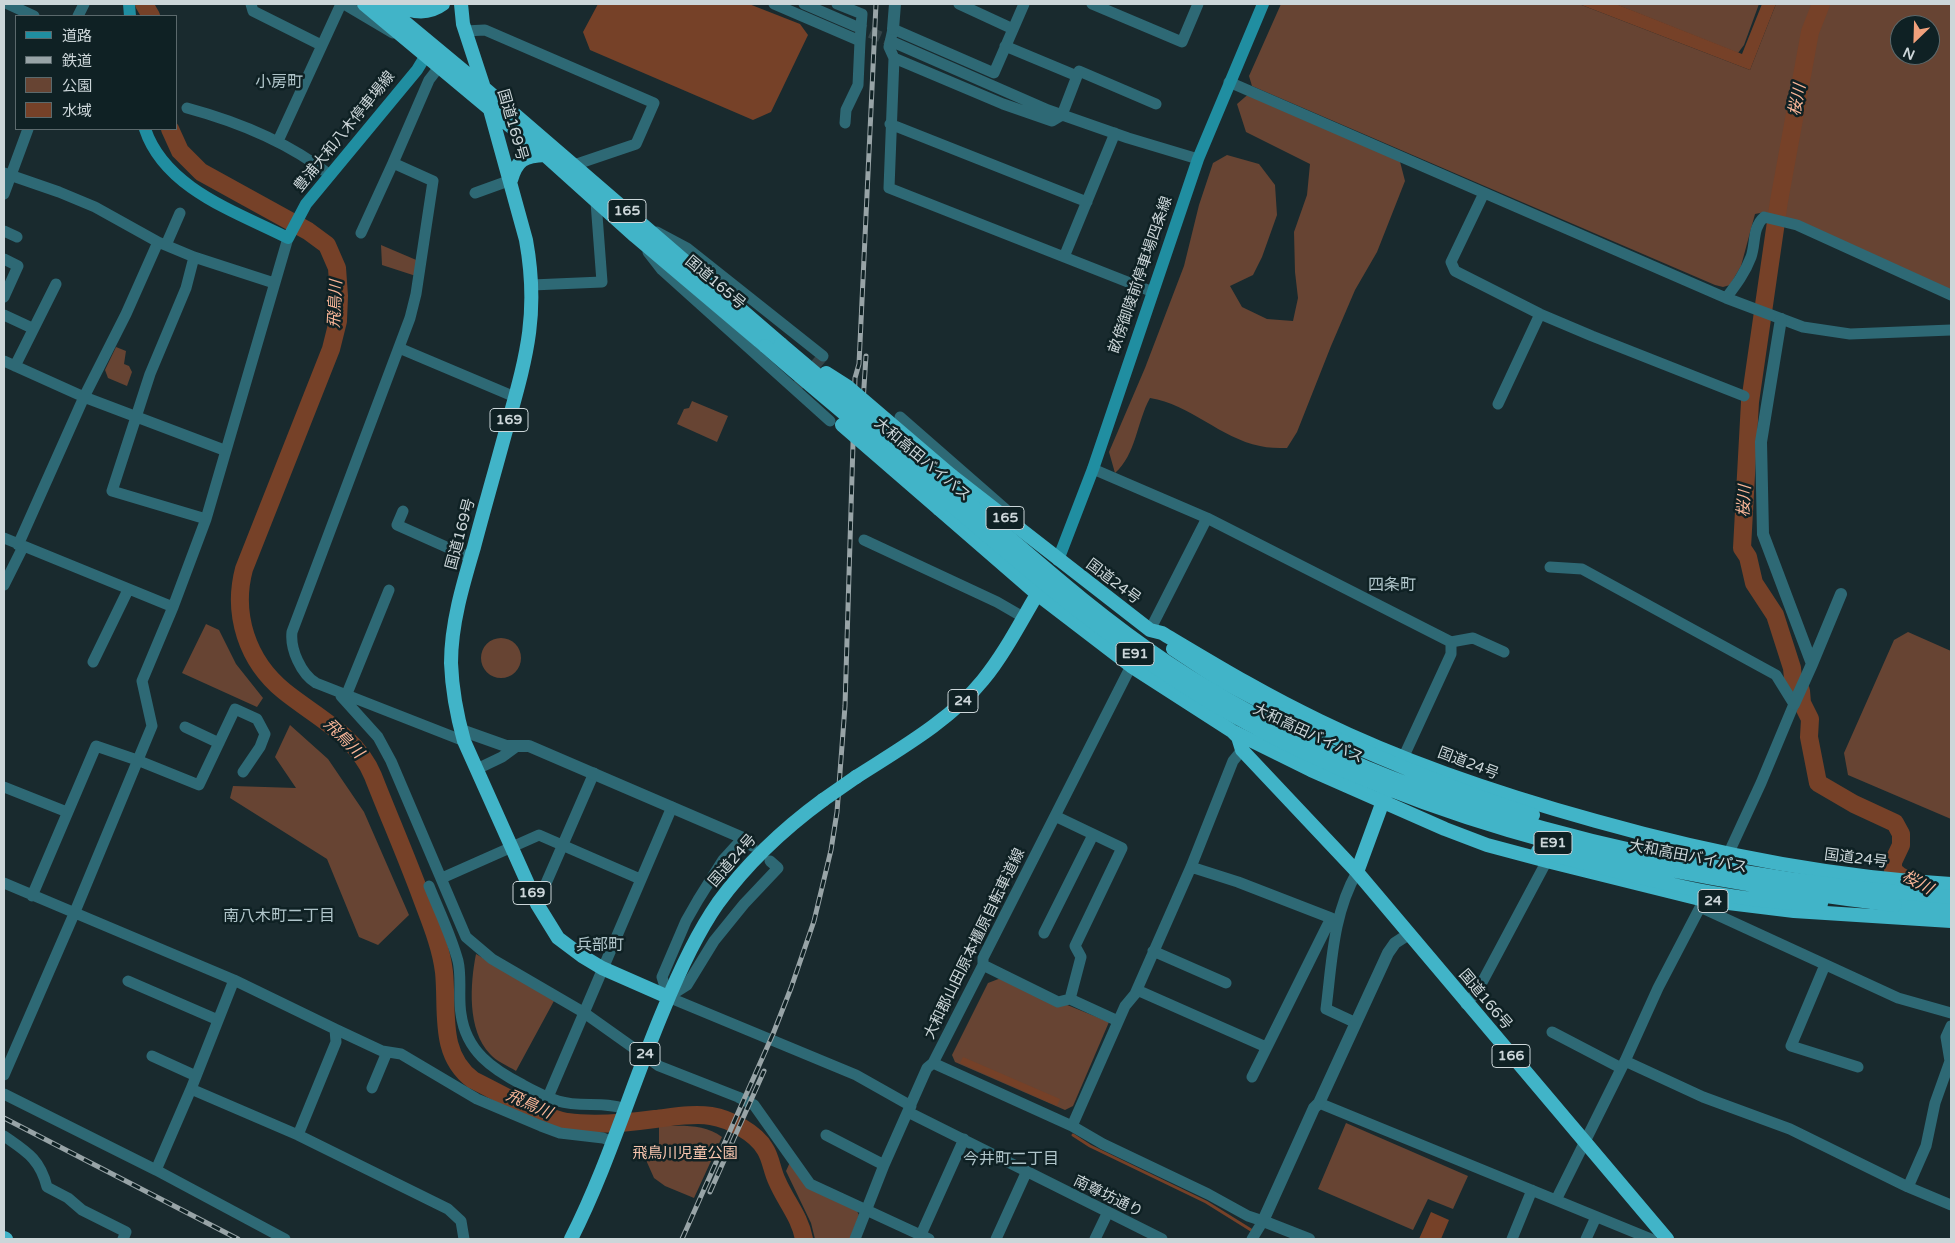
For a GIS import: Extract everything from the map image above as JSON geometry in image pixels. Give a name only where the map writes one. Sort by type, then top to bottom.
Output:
[{"type":"highway","name":"国道165号","points":[[364,4],[402,36],[429,50],[484,88],[574,165],[640,231],[768,340],[797,386],[1009,570],[1045,585]]},
{"type":"highway","name":"国道165号","points":[[383,4],[429,50],[439,66],[489,110],[545,155],[596,202],[640,231]]},
{"type":"highway","points":[[394,4],[419,12],[432,10],[443,4]]},
{"type":"highway","name":"国道169号","points":[[461,4],[465,31],[511,180],[526,240],[532,285],[530,341],[454,626],[451,662],[455,701],[463,736],[476,769],[537,904],[558,938],[602,968],[668,997]]},
{"type":"highway","points":[[511,180],[520,159],[545,155]]},
{"type":"highway","name":"大和高田バイパス","points":[[768,340],[781,344],[1045,585],[1085,602],[1168,663],[1236,705],[1333,752],[1398,779],[1510,818],[1694,863],[1796,881],[1878,891],[1951,897]]},
{"type":"highway","name":"大和高田バイパス","points":[[768,340],[1045,585],[1128,650],[1231,714],[1328,764],[1418,800],[1553,843],[1670,872],[1794,893],[1951,910]]},
{"type":"highway","name":"165","points":[[781,344],[848,387],[952,476],[1058,560]]},
{"type":"highway","name":"国道24号","points":[[571,1239],[615,1136],[668,997],[688,953],[718,903],[763,849],[793,822],[856,777],[906,745],[968,697],[983,680],[1045,585],[1058,560],[1150,630],[1162,633],[1264,693],[1297,710],[1404,756],[1507,796],[1729,856],[1835,874],[1951,884]]},
{"type":"highway","name":"24","points":[[1045,585],[1132,666],[1232,731],[1398,810],[1487,845],[1702,904],[1951,921]]},
{"type":"highway","points":[[1132,666],[1150,630],[1159,639],[1199,668],[1284,714],[1373,756],[1471,795],[1694,863]]},
{"type":"highway","name":"国道166号","points":[[1232,731],[1238,736],[1242,750],[1357,872],[1466,1004],[1667,1239]]},
{"type":"highway","points":[[1357,872],[1382,801],[1404,756]]},
{"type":"highway","points":[[1382,801],[1538,851],[1670,885],[1727,896],[1791,904],[1895,905]]},
{"type":"main road","name":"畝傍御陵前停車場四条線","points":[[1058,560],[1092,468],[1198,158],[1262,4]]},
{"type":"main road","name":"豊浦大和八木停車場線","points":[[289,235],[306,204],[417,70],[429,50]]},
{"type":"main road","points":[[145,130],[164,162],[190,187],[289,235]]},
{"type":"street","points":[[8,4],[32,15]]},
{"type":"street","points":[[251,4],[253,11],[321,45]]},
{"type":"street","points":[[278,142],[321,45],[342,4],[390,32],[402,36]]},
{"type":"street","points":[[774,4],[860,41]]},
{"type":"street","points":[[804,4],[856,26]]},
{"type":"street","points":[[837,4],[862,9],[858,85],[846,110],[845,123]]},
{"type":"street","points":[[895,4],[889,47],[894,58],[889,188],[1153,292]]},
{"type":"street","points":[[959,4],[1013,29]]},
{"type":"street","points":[[893,29],[994,73],[1024,4]]},
{"type":"street","points":[[1092,4],[1182,42],[1198,4]]},
{"type":"street","points":[[465,31],[485,30],[654,103],[636,144],[574,165]]},
{"type":"street","points":[[895,43],[1062,115],[1198,158]]},
{"type":"street","points":[[1006,46],[1078,76]]},
{"type":"street","points":[[894,58],[1003,104],[1052,121],[1062,115],[1079,71],[1156,104]]},
{"type":"street","points":[[361,233],[429,80],[439,66]]},
{"type":"street","points":[[1229,82],[1726,298],[1803,327],[1850,334],[1951,330]]},
{"type":"street","points":[[187,108],[220,117],[278,142],[305,156],[330,176]]},
{"type":"street","points":[[890,124],[1087,202]]},
{"type":"street","points":[[4,194],[7,175],[28,130]]},
{"type":"street","points":[[1064,257],[1115,133]]},
{"type":"street","points":[[393,163],[433,181],[416,294],[399,348],[292,632],[292,646],[307,678],[343,694],[463,736],[506,746],[529,746],[672,807],[747,842],[724,860],[686,921],[662,977],[668,997],[687,985],[714,942],[744,904],[778,868],[770,861]]},
{"type":"street","points":[[7,175],[60,192],[194,257],[274,283]]},
{"type":"street","points":[[475,193],[511,180]]},
{"type":"street","points":[[1484,193],[1451,262],[1455,271],[1540,314],[1744,396]]},
{"type":"street","points":[[532,285],[602,282],[596,202]]},
{"type":"street","points":[[4,585],[84,397],[162,243],[180,212]]},
{"type":"street","points":[[1726,298],[1742,278],[1752,256],[1757,224],[1764,217],[1797,225],[1951,295]]},
{"type":"street","points":[[4,231],[17,237]]},
{"type":"street","points":[[640,231],[687,248],[823,356]]},
{"type":"street","points":[[640,231],[662,270],[830,421]]},
{"type":"street","points":[[4,1075],[74,914],[152,726],[142,681],[173,608],[206,519],[224,450],[289,235]]},
{"type":"street","points":[[194,257],[186,288],[150,374],[112,491],[206,519]]},
{"type":"street","points":[[4,259],[18,266],[4,297]]},
{"type":"street","points":[[15,366],[32,328],[56,284]]},
{"type":"street","points":[[4,314],[32,328]]},
{"type":"street","points":[[1498,404],[1540,314]]},
{"type":"street","points":[[1781,319],[1761,442],[1763,534],[1812,664]]},
{"type":"street","points":[[399,348],[515,397]]},
{"type":"street","points":[[4,361],[84,397],[224,450]]},
{"type":"street","points":[[900,417],[1038,537],[1058,560]]},
{"type":"street","points":[[1092,468],[1207,518],[1451,642],[1473,638],[1504,652]]},
{"type":"street","points":[[894,478],[983,556],[1009,570]]},
{"type":"street","points":[[403,512],[397,525],[471,558]]},
{"type":"street","points":[[1150,630],[1207,518]]},
{"type":"street","points":[[4,538],[173,608]]},
{"type":"street","points":[[864,540],[997,602],[1023,617]]},
{"type":"street","points":[[1550,566],[1582,570],[1776,675],[1794,704]]},
{"type":"street","points":[[94,662],[128,590]]},
{"type":"street","points":[[343,694],[390,590]]},
{"type":"street","points":[[1556,1200],[1583,1141],[1623,1065],[1658,988],[1729,856],[1841,594]]},
{"type":"street","points":[[1404,756],[1451,654],[1451,642]]},
{"type":"street","name":"大和郡山田原本橿原自転車道線","points":[[855,1239],[884,1165],[927,1068],[933,1063],[983,965],[983,958],[1132,666]]},
{"type":"street","points":[[343,694],[378,737],[391,761],[466,937],[492,959],[583,1012],[659,1066],[754,1105],[810,1184],[923,1238],[964,1140]]},
{"type":"street","points":[[32,896],[96,746],[199,785],[235,709],[257,719],[265,734],[260,747],[243,772]]},
{"type":"street","points":[[185,726],[219,743]]},
{"type":"street","points":[[476,769],[517,746]]},
{"type":"street","points":[[1072,1126],[1118,1021],[1125,1006],[1137,990],[1191,868],[1233,761],[1242,750]]},
{"type":"street","points":[[537,904],[594,773]]},
{"type":"street","points":[[4,787],[67,812]]},
{"type":"street","points":[[548,1097],[672,807]]},
{"type":"street","points":[[1466,1004],[1478,990],[1548,862],[1568,814]]},
{"type":"street","points":[[1055,816],[1122,848],[1074,946],[1081,957],[1070,999]]},
{"type":"street","points":[[442,878],[539,834],[640,879]]},
{"type":"street","points":[[1044,933],[1093,835]]},
{"type":"street","points":[[1191,868],[1238,882],[1334,919]]},
{"type":"street","points":[[1252,1076],[1357,872]]},
{"type":"street","points":[[4,883],[234,980],[387,1052],[401,1054],[478,1099],[541,1126],[560,1133],[602,1138],[615,1136]]},
{"type":"street","points":[[429,886],[458,963],[460,1013],[467,1038],[489,1066],[548,1097],[568,1103],[613,1104],[625,1111]]},
{"type":"street","points":[[447,893],[441,898],[455,935],[451,942]]},
{"type":"street","points":[[1702,904],[1825,965],[1898,998],[1951,1013]]},
{"type":"street","points":[[1334,919],[1326,1009],[1354,1022]]},
{"type":"street","points":[[1252,1239],[1263,1221],[1314,1108],[1319,1103],[1354,1022],[1388,953],[1396,943],[1410,934]]},
{"type":"street","points":[[1153,951],[1162,953],[1226,984]]},
{"type":"street","points":[[983,965],[1058,1002],[1070,999],[1118,1021]]},
{"type":"street","points":[[1825,965],[1791,1046],[1858,1067]]},
{"type":"street","points":[[156,1170],[191,1089],[234,980]]},
{"type":"street","points":[[128,981],[218,1020]]},
{"type":"street","points":[[1137,990],[1266,1047]]},
{"type":"street","name":"南尊坊通り","points":[[668,997],[856,1075],[909,1109],[964,1140],[1107,1214],[1162,1239]]},
{"type":"street","points":[[1908,1187],[1926,1146],[1935,1103],[1950,1061],[1946,1037],[1951,1026]]},
{"type":"street","points":[[298,1135],[336,1042],[336,1029]]},
{"type":"street","points":[[1552,1032],[1623,1065],[1790,1129],[1908,1187],[1951,1205]]},
{"type":"street","points":[[372,1088],[387,1052]]},
{"type":"street","points":[[152,1056],[196,1076]]},
{"type":"street","points":[[933,1063],[1072,1126],[1103,1144],[1208,1194],[1248,1216],[1309,1239]]},
{"type":"street","points":[[191,1089],[298,1135],[448,1209],[460,1221],[464,1239]]},
{"type":"street","points":[[4,1094],[156,1170],[285,1239]]},
{"type":"street","points":[[1319,1103],[1651,1239]]},
{"type":"street","points":[[826,1135],[884,1165]]},
{"type":"street","points":[[4,1136],[28,1152],[43,1169],[47,1187],[68,1198],[82,1210],[126,1232],[123,1239]]},
{"type":"street","points":[[996,1239],[1026,1173]]},
{"type":"street","points":[[1512,1239],[1532,1190]]},
{"type":"street","points":[[1095,1239],[1107,1214]]},
{"type":"street","points":[[1586,1239],[1596,1217]]},
{"type":"green space","points":[[1281,4],[1579,4],[1750,70],[1776,4],[1951,4],[1951,290],[1765,212],[1755,214],[1741,266],[1730,285],[1723,287],[1715,285],[1252,86],[1249,76]]},
{"type":"green space","points":[[1615,4],[1759,4],[1744,45],[1738,53]]},
{"type":"green space","points":[[1252,91],[1397,150],[1405,181],[1377,252],[1355,290],[1297,432],[1287,448],[1266,447],[1245,442],[1178,407],[1165,401],[1150,398],[1128,457],[1115,473],[1109,452],[1145,368],[1184,266],[1199,205],[1213,163],[1227,155],[1259,164],[1275,185],[1277,215],[1262,257],[1253,275],[1230,286],[1242,307],[1267,319],[1293,321],[1298,298],[1294,232],[1307,195],[1310,164],[1246,132],[1237,104]]},
{"type":"green space","points":[[381,245],[421,262],[419,277],[382,265]]},
{"type":"green space","points":[[116,347],[126,351],[124,364],[129,366],[132,372],[127,386],[108,378],[105,370]]},
{"type":"green space","points":[[692,401],[728,416],[717,442],[677,424],[684,409],[689,408]]},
{"type":"green space","points":[[206,624],[219,630],[236,664],[263,698],[257,707],[182,673]]},
{"type":"green space","points":[[1908,632],[1951,651],[1951,819],[1848,775],[1844,753],[1894,640]]},
{"type":"green space","points":[[501,638],[515,644],[521,658],[515,672],[501,678],[487,672],[481,658],[487,644]]},
{"type":"green space","points":[[290,725],[328,759],[364,812],[409,915],[378,945],[359,937],[327,859],[230,798],[233,786],[296,788],[275,757]]},
{"type":"green space","points":[[476,954],[555,999],[516,1071],[490,1054],[477,1032],[472,1006],[472,979]]},
{"type":"green space","points":[[1001,978],[1109,1022],[1073,1106],[1065,1110],[955,1062],[952,1055],[988,983]]},
{"type":"green space","points":[[1346,1123],[1468,1176],[1453,1209],[1428,1199],[1413,1230],[1318,1189]]},
{"type":"green space","name":"飛鳥川児童公園","points":[[659,1126],[700,1127],[722,1137],[694,1198],[665,1186],[654,1178],[642,1151],[659,1149]]},
{"type":"green space","points":[[791,1160],[807,1186],[857,1211],[859,1215],[850,1239],[815,1239],[811,1223],[786,1171]]},
{"type":"water","points":[[598,4],[749,4],[800,24],[808,35],[771,112],[753,120],[590,50],[583,32]]},
{"type":"water","points":[[1579,4],[1616,4],[1742,54],[1762,4],[1776,4],[1750,70]]},
{"type":"water","points":[[963,1057],[1060,1099],[1057,1106],[960,1063]]},
{"type":"water","points":[[1431,1212],[1449,1220],[1441,1239],[1419,1239]]},
{"type":"waterway","name":"飛鳥川","points":[[144,4],[150,15]]},
{"type":"waterway","name":"桜川","points":[[1821,4],[1810,32],[1779,201],[1750,402],[1742,548],[1748,557],[1754,583],[1775,615],[1792,668],[1794,689],[1801,691],[1802,703],[1810,719],[1809,737],[1818,783],[1854,804],[1895,823],[1901,834],[1901,845],[1893,862],[1893,870],[1915,884]]},
{"type":"waterway","name":"飛鳥川","points":[[170,130],[180,151],[201,172],[308,231],[327,245],[337,268],[338,321],[331,349],[244,569],[240,603],[242,619],[246,636],[260,666],[284,691],[346,738],[366,762],[373,776],[438,944],[444,972],[447,1031],[449,1045],[454,1058],[473,1080],[532,1110],[567,1122],[588,1124],[633,1122],[697,1115],[718,1118],[742,1128],[761,1143],[769,1156],[777,1181],[796,1217],[804,1239]]},
{"type":"waterway","points":[[1073,1135],[1090,1146],[1206,1202],[1251,1230]]},
{"type":"tunnel","points":[[855,26],[895,43]]},
{"type":"tunnel","points":[[794,390],[823,356]]},
{"type":"railway","points":[[682,1239],[773,1034],[791,988],[814,921],[831,850],[837,812],[845,706],[855,378],[859,364],[876,4]]},
{"type":"railway","points":[[861,433],[866,356]]},
{"type":"railway","points":[[710,1192],[764,1071]]},
{"type":"railway","points":[[4,1118],[238,1239]]},
{"type":"district","name":"小房町","points":[[279,83]]},
{"type":"district","name":"四条町","points":[[1392,586]]},
{"type":"district","name":"南八木町二丁目","points":[[279,917]]},
{"type":"district","name":"兵部町","points":[[600,946]]},
{"type":"district","name":"今井町二丁目","points":[[1011,1160]]}]
